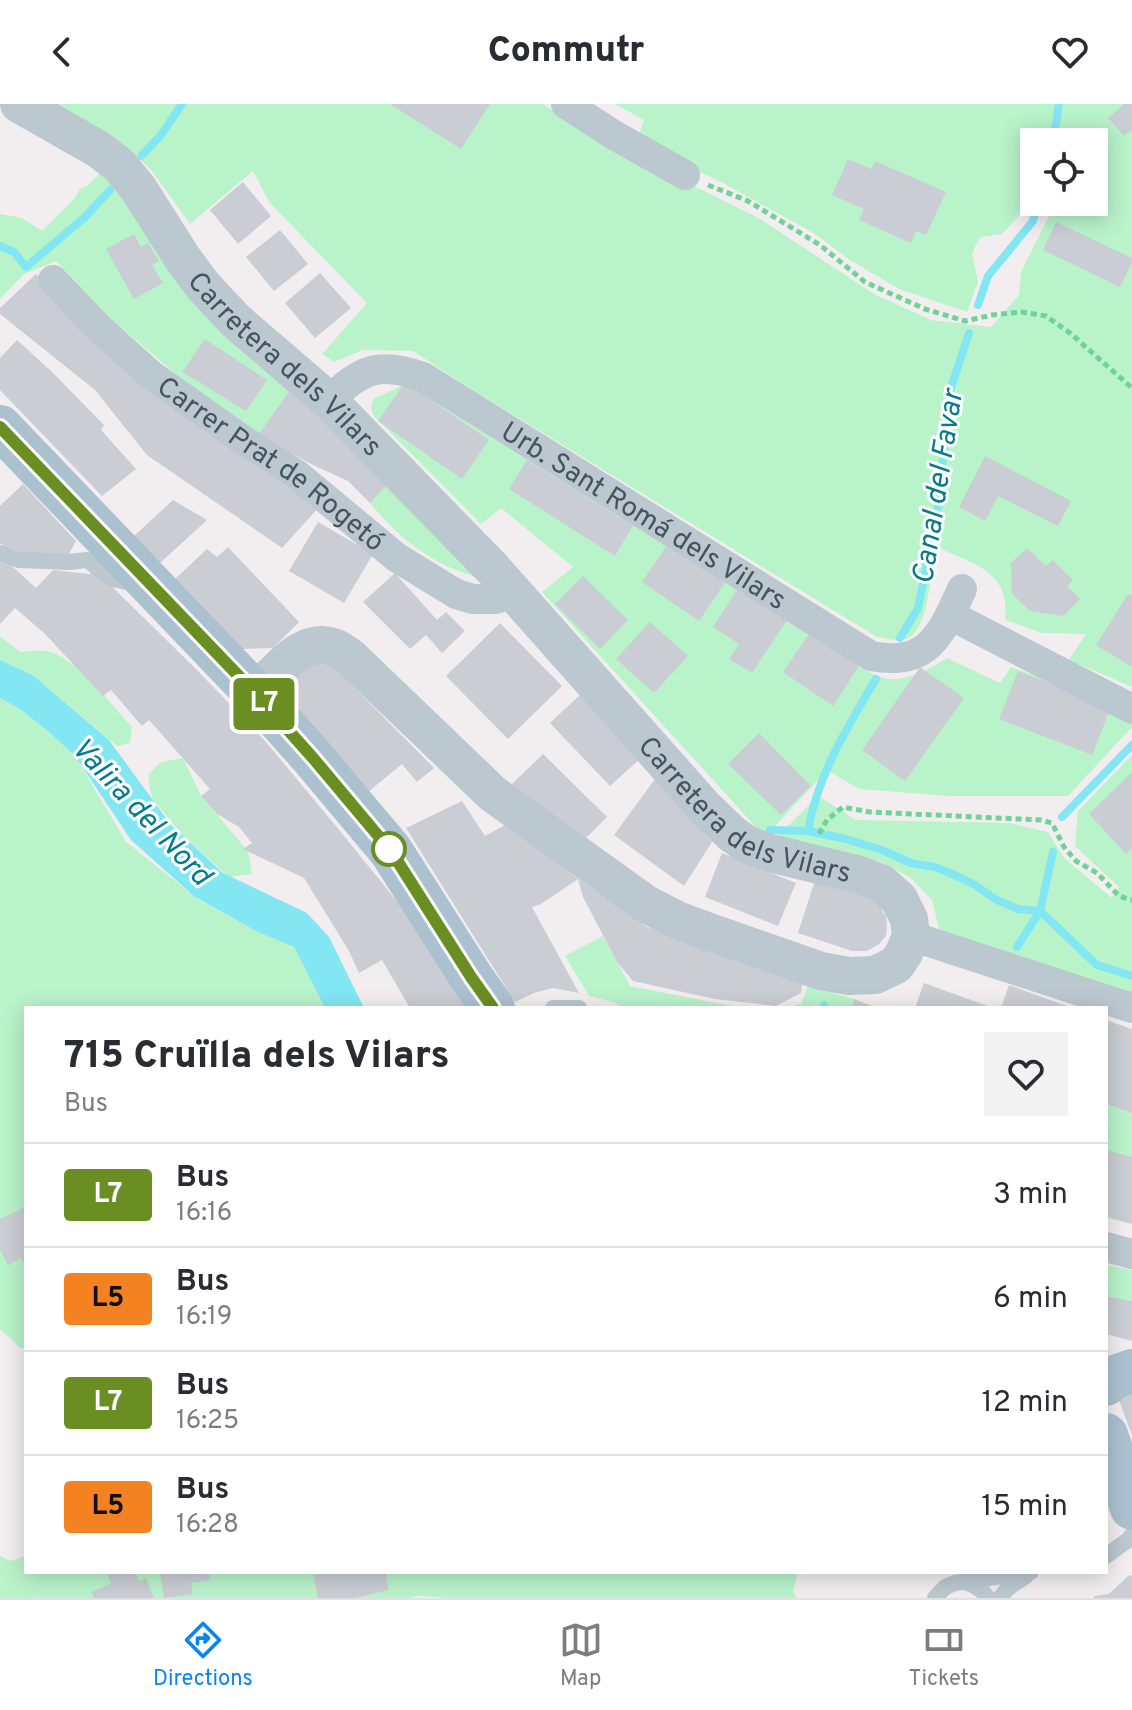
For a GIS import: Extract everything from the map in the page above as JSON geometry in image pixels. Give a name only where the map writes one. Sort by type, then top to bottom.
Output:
[{"type":"main road","points":[[0,427],[255,693],[313,758],[391,851],[492,1006]]},
{"type":"main road","points":[[1108,1359],[1132,1368]]},
{"type":"main road","points":[[1108,1382],[1132,1368]]},
{"type":"main road","points":[[1108,1440],[1131,1515]]},
{"type":"street","name":"Carretera dels Vilars","points":[[19,104],[98,149],[119,165],[138,188],[204,287],[236,321],[329,401],[512,590],[705,808],[732,834],[748,845],[770,853],[881,883],[899,899],[909,919],[911,936]]},
{"type":"street","points":[[566,104],[685,175]]},
{"type":"street","name":"Carrer Prat de Rogetó","points":[[53,280],[98,327],[151,375],[296,474],[396,557],[456,594],[473,599],[497,599],[512,590]]},
{"type":"street","name":"Urb. Sant Romá dels Vilars","points":[[329,401],[359,376],[374,371],[390,368],[423,377],[871,656],[902,658],[919,653],[938,635],[956,602],[1132,709]]},
{"type":"street","points":[[255,693],[305,648],[320,645],[334,647],[350,657],[493,794],[646,904],[715,934],[821,971],[849,976],[875,975],[896,965],[911,936],[1132,1008]]},
{"type":"street","points":[[1108,1248],[1132,1254]]},
{"type":"lane","points":[[0,553],[19,560],[87,560],[112,579],[153,587]]},
{"type":"lane","points":[[1108,1555],[1128,1540],[1131,1515]]},
{"type":"lane","points":[[935,1598],[945,1587],[955,1583],[1018,1574]]},
{"type":"lane","points":[[1000,1598],[1019,1579],[1033,1574]]},
{"type":"lane","points":[[965,1582],[975,1585],[988,1598]]},
{"type":"path","points":[[685,175],[748,201],[820,245],[865,282],[925,309],[965,321],[1022,312],[1046,316],[1132,388]]},
{"type":"path","points":[[818,836],[827,820],[843,807],[870,812],[1041,820],[1052,823],[1064,847],[1076,861],[1097,873],[1119,896],[1132,900]]},
{"type":"green space","points":[[52,104],[543,104],[586,133],[757,217],[874,294],[931,320],[991,327],[1019,295],[1021,272],[1049,216],[1108,216],[1108,128],[1020,128],[1020,214],[1002,234],[980,237],[972,253],[978,282],[967,312],[899,289],[850,260],[815,234],[723,183],[637,141],[644,120],[615,104],[1132,104],[1132,687],[1069,660],[1086,634],[1042,633],[1005,620],[1002,590],[995,579],[975,564],[935,546],[928,599],[919,626],[912,636],[903,640],[877,637],[413,351],[363,350],[334,362],[322,354],[367,303],[269,202],[253,171],[190,224],[152,171],[130,150]]},
{"type":"green space","points":[[102,171],[290,390],[258,435],[193,389],[108,316],[56,261],[24,274],[0,299],[0,214],[22,218],[42,231],[80,189]]},
{"type":"green space","points":[[412,381],[521,455],[870,672],[884,678],[900,679],[947,658],[1000,683],[1011,667],[1113,703],[1132,715],[1132,727],[1068,796],[949,796],[859,789],[827,770],[765,837],[542,592],[573,567],[501,508],[481,524],[373,415],[373,399]]},
{"type":"green space","points":[[390,482],[477,577],[431,558],[381,516],[370,503]]},
{"type":"green space","points":[[0,636],[20,652],[53,653],[78,669],[132,727],[130,743],[117,746],[34,676],[0,660]]},
{"type":"green space","points":[[0,698],[20,709],[75,756],[126,842],[199,900],[258,932],[294,947],[324,1006],[24,1006],[24,1348],[20,1348],[0,1329]]},
{"type":"green space","points":[[1132,755],[1132,1001],[939,930],[932,900],[911,878],[880,861],[808,848],[776,838],[818,796],[856,820],[1009,823],[1048,832],[1064,858],[1112,898],[1119,887],[1075,846],[1078,811]]},
{"type":"green space","points":[[183,758],[201,796],[248,851],[252,874],[229,877],[181,834],[152,798],[148,775],[161,762]]},
{"type":"green space","points":[[603,936],[630,986],[732,1006],[619,1006],[589,996],[565,956]]},
{"type":"green space","points":[[808,986],[854,999],[852,1006],[792,1006],[801,1004]]},
{"type":"green space","points":[[1108,1105],[1132,1113],[1132,1224],[1108,1218]]},
{"type":"green space","points":[[1108,1265],[1132,1270],[1132,1301],[1108,1296]]},
{"type":"green space","points":[[0,1556],[10,1561],[24,1557],[24,1574],[797,1574],[793,1591],[797,1598],[0,1598]]},
{"type":"water","name":"Valira del Nord","points":[[0,660],[34,676],[109,740],[171,825],[223,873],[307,913],[329,937],[363,1006],[324,1006],[294,947],[258,932],[195,897],[131,840],[75,756],[20,709],[0,698]]},
{"type":"building","points":[[390,104],[490,104],[461,149]]},
{"type":"building","points":[[1124,104],[1132,104],[1132,130],[1124,136],[1108,118]]},
{"type":"building","points":[[848,159],[871,169],[875,161],[946,192],[926,235],[916,231],[911,243],[859,220],[864,209],[832,195]]},
{"type":"building","points":[[243,182],[271,216],[238,244],[210,210]]},
{"type":"building","points":[[1056,222],[1132,258],[1120,287],[1043,250]]},
{"type":"building","points":[[280,230],[308,264],[274,291],[246,257]]},
{"type":"building","points":[[134,234],[141,247],[148,243],[159,261],[152,265],[163,283],[134,299],[106,249]]},
{"type":"building","points":[[320,273],[351,308],[315,338],[285,303]]},
{"type":"building","points":[[36,274],[128,366],[320,506],[282,548],[147,455],[95,390],[0,314],[0,308]]},
{"type":"building","points":[[205,339],[267,380],[246,411],[182,372]]},
{"type":"building","points":[[17,340],[104,425],[101,430],[136,469],[102,496],[0,390],[0,358]]},
{"type":"building","points":[[405,382],[489,440],[462,479],[378,421]]},
{"type":"building","points":[[290,390],[390,482],[370,503],[348,481],[258,435]]},
{"type":"building","points":[[985,456],[1071,501],[1058,526],[998,496],[985,521],[959,507]]},
{"type":"building","points":[[527,460],[633,526],[615,556],[509,489]]},
{"type":"building","points":[[23,484],[76,541],[69,554],[12,552],[0,543],[0,506]]},
{"type":"building","points":[[173,500],[207,520],[160,563],[133,537]]},
{"type":"building","points":[[318,522],[373,554],[344,603],[289,571]]},
{"type":"building","points":[[667,545],[725,583],[699,621],[642,582]]},
{"type":"building","points":[[228,547],[299,622],[273,648],[241,649],[175,579],[207,549],[217,557]]},
{"type":"building","points":[[1027,548],[1046,566],[1053,560],[1073,580],[1067,586],[1080,599],[1063,616],[1030,611],[1012,594],[1011,563]]},
{"type":"building","points":[[4,559],[36,588],[53,570],[89,574],[95,570],[266,742],[412,920],[466,1006],[409,1006],[382,960],[359,973],[304,878],[243,849],[252,843],[239,827],[217,814],[201,796],[210,789],[149,720],[142,726],[111,690],[103,696],[44,633],[15,608],[0,624],[0,561],[2,563]]},
{"type":"building","points":[[395,573],[437,620],[446,612],[465,631],[442,653],[426,635],[410,649],[363,602]]},
{"type":"building","points":[[583,576],[628,620],[600,649],[555,604]]},
{"type":"building","points":[[738,588],[787,620],[752,673],[729,659],[739,644],[713,627]]},
{"type":"building","points":[[1128,594],[1132,596],[1132,667],[1096,645]]},
{"type":"building","points":[[650,622],[688,656],[654,693],[616,659]]},
{"type":"building","points":[[500,623],[562,686],[508,739],[446,676]]},
{"type":"building","points":[[809,634],[859,666],[833,706],[783,672]]},
{"type":"building","points":[[312,663],[332,665],[434,768],[417,782],[402,764],[368,792],[288,701],[288,683]]},
{"type":"building","points":[[920,667],[964,698],[905,781],[862,750]]},
{"type":"building","points":[[1018,671],[1111,707],[1092,755],[999,719]]},
{"type":"building","points":[[583,692],[640,759],[610,786],[550,723]]},
{"type":"building","points":[[759,733],[811,786],[781,815],[728,764]]},
{"type":"building","points":[[543,754],[607,817],[584,840],[510,786]]},
{"type":"building","points":[[1132,772],[1132,848],[1126,854],[1089,814]]},
{"type":"building","points":[[655,779],[712,842],[684,886],[614,835]]},
{"type":"building","points":[[462,801],[485,836],[505,825],[578,879],[532,907],[579,993],[553,988],[515,1002],[406,828]]},
{"type":"building","points":[[722,853],[796,883],[778,926],[705,897]]},
{"type":"building","points":[[578,879],[647,927],[803,981],[801,993],[776,1006],[715,999],[633,981],[617,962],[583,897]]},
{"type":"building","points":[[815,880],[874,899],[886,916],[886,936],[879,944],[867,951],[852,951],[798,933]]},
{"type":"building","points":[[924,983],[987,1006],[916,1006]]},
{"type":"building","points":[[1009,985],[1067,1006],[1002,1006]]},
{"type":"building","points":[[854,999],[872,1006],[852,1006]]},
{"type":"building","points":[[1108,1021],[1132,1029],[1132,1113],[1108,1105]]},
{"type":"building","points":[[1108,1151],[1132,1157],[1132,1224],[1108,1217]]},
{"type":"building","points":[[23,1208],[24,1263],[21,1258],[8,1265],[0,1250],[0,1219]]},
{"type":"building","points":[[1108,1296],[1132,1301],[1132,1341],[1108,1335]]},
{"type":"building","points":[[1132,1386],[1132,1435],[1117,1395]]},
{"type":"building","points":[[107,1574],[136,1574],[139,1581],[146,1578],[154,1598],[94,1598],[91,1592],[111,1584]]},
{"type":"building","points":[[160,1574],[209,1574],[210,1580],[191,1583],[193,1594],[164,1598]]},
{"type":"building","points":[[313,1574],[385,1574],[389,1590],[355,1598],[318,1598]]},
{"type":"building","points":[[1132,1575],[1132,1598],[1094,1598],[1109,1594]]},
{"type":"waterway","points":[[141,156],[161,135],[182,104]]},
{"type":"waterway","name":"Canal del Favar","points":[[1055,128],[1059,104]]},
{"type":"waterway","points":[[0,246],[14,252],[26,267],[85,217],[110,190]]},
{"type":"waterway","name":"Canal del Favar","points":[[978,305],[988,276],[1034,216]]},
{"type":"waterway","name":"Canal del Favar","points":[[900,638],[918,608],[936,522],[951,388],[969,333]]},
{"type":"waterway","name":"Canal del Favar","points":[[808,831],[826,771],[876,679]]},
{"type":"waterway","points":[[1062,817],[1132,745]]},
{"type":"waterway","points":[[770,830],[808,831],[846,839],[911,863],[935,867],[1018,909],[1040,911],[1097,965],[1132,976]]},
{"type":"waterway","points":[[1017,947],[1040,911],[1053,852]]},
{"type":"bus line","name":"L7","points":[[0,427],[255,693],[313,758],[391,851],[492,1006]]}]
